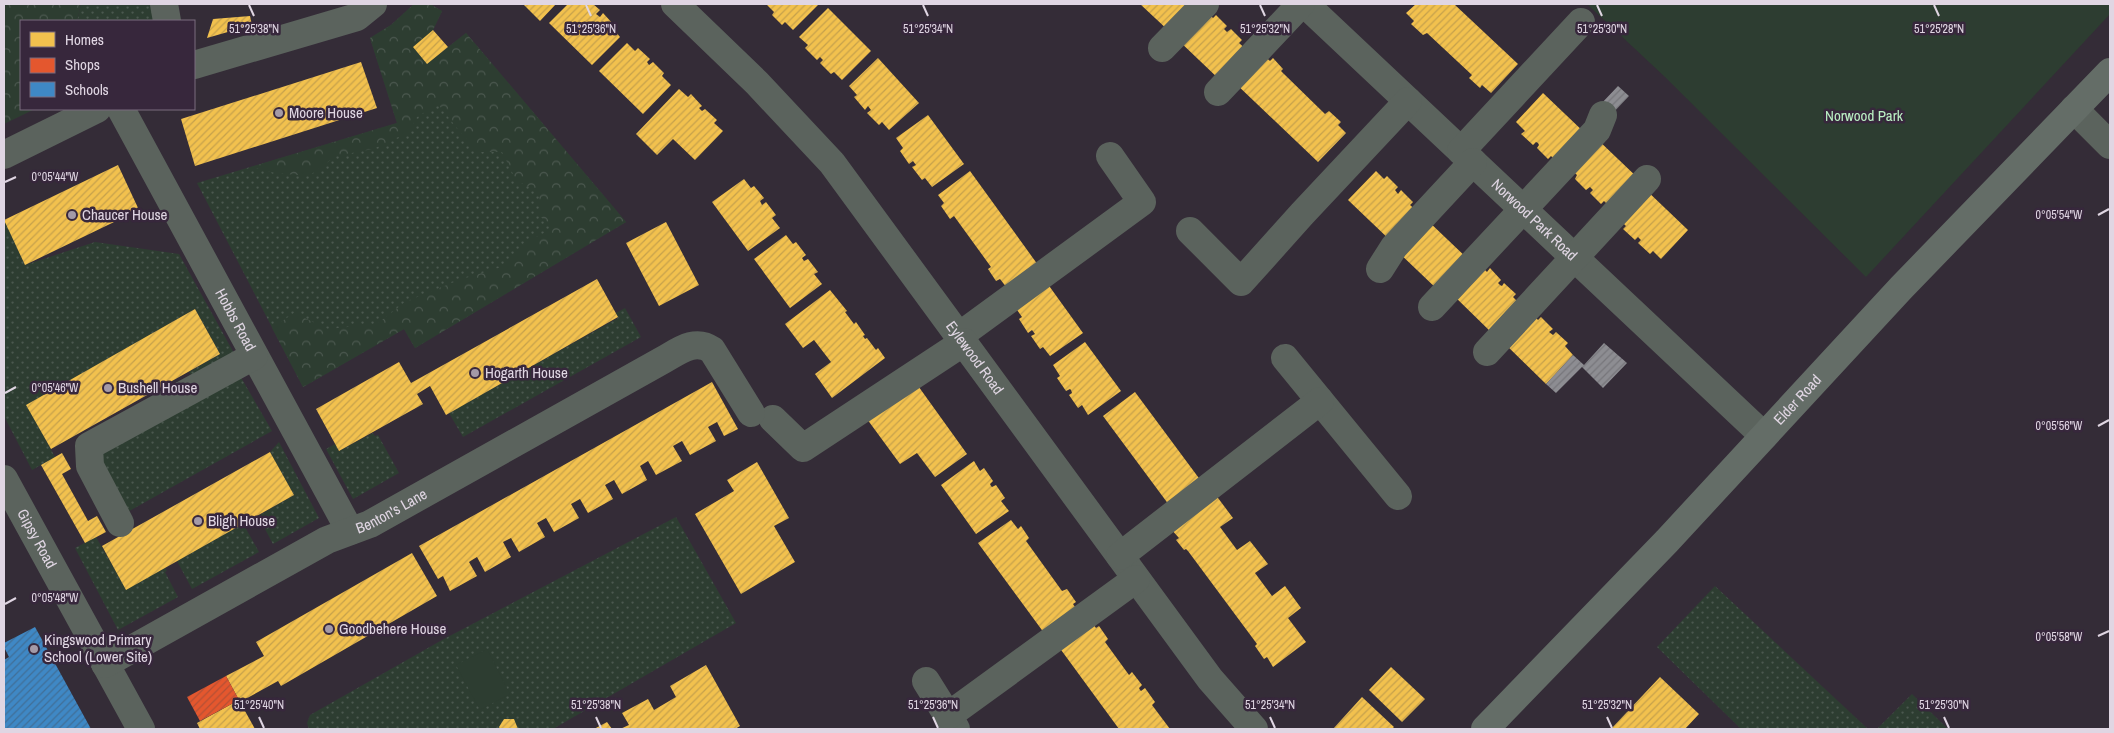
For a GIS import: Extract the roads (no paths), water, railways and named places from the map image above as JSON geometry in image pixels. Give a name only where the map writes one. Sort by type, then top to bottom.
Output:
[{"type":"main road","name":"Elder Road","points":[[1485,729],[1667,541],[1901,288],[2110,72]]},
{"type":"street","points":[[164,4],[167,20]]},
{"type":"street","points":[[195,65],[357,18],[373,4]]},
{"type":"street","name":"Eylewood Road","points":[[676,4],[757,83],[820,150],[1210,679],[1254,729]]},
{"type":"street","points":[[1162,48],[1205,4]]},
{"type":"street","points":[[1218,92],[1307,5]]},
{"type":"street","name":"Norwood Park Road","points":[[1307,5],[1764,436]]},
{"type":"street","points":[[1380,268],[1394,247],[1467,157],[1581,22]]},
{"type":"street","points":[[1190,231],[1241,282],[1408,101]]},
{"type":"street","points":[[2074,109],[2110,144]]},
{"type":"street","points":[[4,155],[95,110]]},
{"type":"street","name":"Hobbs Road","points":[[123,110],[350,531]]},
{"type":"street","points":[[1432,307],[1597,130],[1603,115]]},
{"type":"street","points":[[961,339],[1142,202],[1110,156]]},
{"type":"street","points":[[1487,352],[1647,180]]},
{"type":"street","name":"Benton's Lane","points":[[105,664],[327,540],[370,524],[676,352],[693,345],[703,344],[712,350],[762,416],[803,448],[961,339]]},
{"type":"street","points":[[120,523],[90,466],[89,446],[254,356]]},
{"type":"street","points":[[1285,358],[1398,496]]},
{"type":"street","points":[[1120,556],[1320,401]]},
{"type":"street","name":"Gipsy Road","points":[[4,479],[141,729]]},
{"type":"street","points":[[926,680],[953,722],[1136,579]]},
{"type":"place","name":"Moore House","points":[[279,113]]},
{"type":"place","name":"Chaucer House","points":[[72,215]]},
{"type":"place","name":"Hogarth House","points":[[475,373]]},
{"type":"place","name":"Bushell House","points":[[108,388]]},
{"type":"place","name":"Bligh House","points":[[198,521]]},
{"type":"place","name":"Goodbehere House","points":[[329,629]]},
{"type":"place","name":"Kingswood Primary School (Lower Site)","points":[[34,649]]},
{"type":"park label","name":"Norwood Park","points":[[1864,116]]}]
